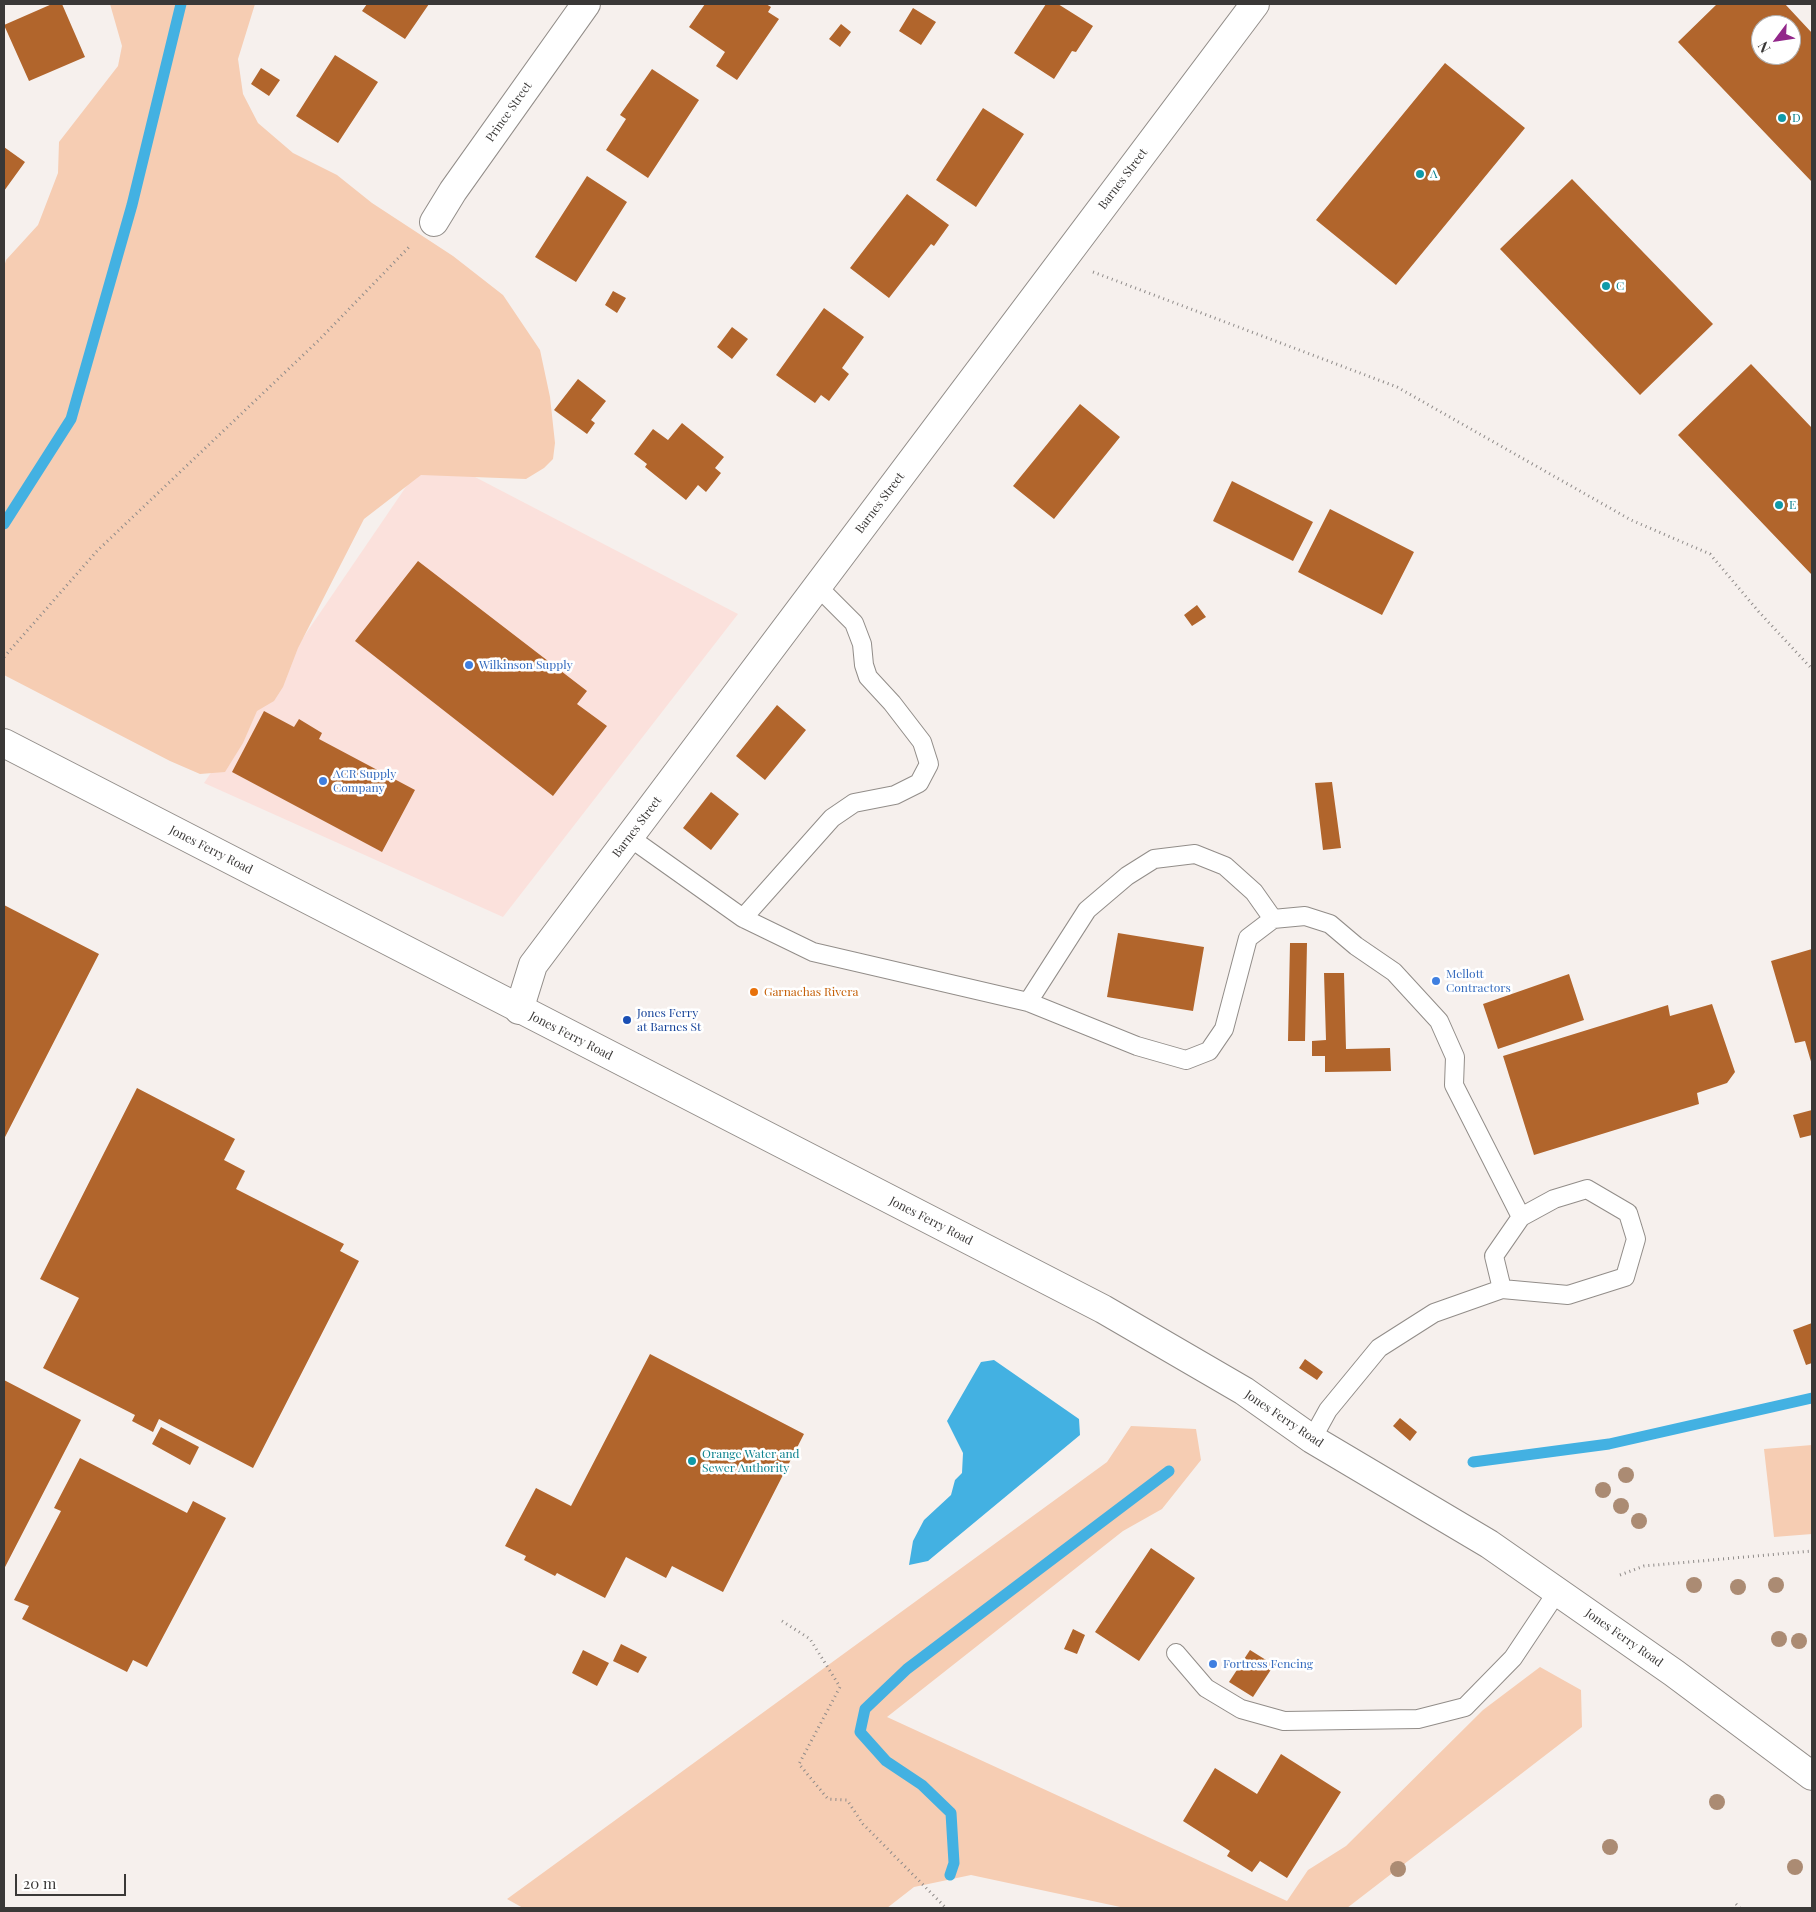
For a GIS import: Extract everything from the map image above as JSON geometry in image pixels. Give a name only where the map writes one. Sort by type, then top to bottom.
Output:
[{"type":"main road","name":"Prince Street","points":[[434,222],[453,191],[586,4]]},
{"type":"main road","name":"Barnes Street","points":[[519,1010],[533,965],[1256,4]]},
{"type":"main road","name":"Jones Ferry Road","points":[[4,744],[1103,1309],[1244,1391],[1312,1439],[1489,1544],[1674,1673],[1812,1776]]},
{"type":"lane","points":[[743,918],[832,818],[854,803],[895,795],[919,783],[929,764],[922,742],[892,703],[868,677],[864,665],[862,644],[854,623],[818,587]]},
{"type":"lane","points":[[629,837],[743,918],[814,952],[1028,1002],[1137,1046],[1186,1060],[1208,1052],[1224,1029],[1248,938],[1273,919],[1305,916],[1330,924],[1356,946],[1394,972],[1440,1021],[1455,1057],[1454,1085],[1521,1217]]},
{"type":"lane","points":[[1028,1002],[1087,910],[1126,876],[1154,859],[1195,854],[1224,866],[1254,892],[1273,919]]},
{"type":"lane","points":[[1312,1439],[1328,1410],[1379,1348],[1434,1313],[1502,1289],[1568,1295],[1625,1277],[1636,1240],[1628,1213],[1587,1189],[1554,1199],[1521,1217],[1494,1256],[1502,1289]]},
{"type":"lane","points":[[1176,1653],[1206,1688],[1241,1709],[1284,1721],[1418,1720],[1465,1707],[1513,1658],[1557,1592]]},
{"type":"path","points":[[4,657],[97,551],[318,340],[434,222]]},
{"type":"path","points":[[1062,260],[1397,387],[1631,520],[1710,554],[1759,612],[1812,669]]},
{"type":"path","points":[[1620,1575],[1644,1566],[1812,1551]]},
{"type":"path","points":[[782,1621],[810,1639],[840,1687],[798,1764],[828,1799],[847,1800],[862,1824],[946,1908]]},
{"type":"path","points":[[1736,1904],[1740,1908]]},
{"type":"shaded area","points":[[110,4],[255,4],[238,59],[243,94],[258,123],[293,153],[337,175],[372,203],[453,256],[503,295],[540,350],[550,397],[555,443],[553,459],[544,468],[526,479],[421,475],[364,519],[298,648],[283,687],[274,701],[257,711],[243,743],[225,772],[200,774],[170,761],[4,675],[4,267],[6,260],[38,225],[58,173],[59,142],[118,66],[122,46]]},
{"type":"shaded area","points":[[429,453],[738,614],[503,917],[204,783]]},
{"type":"shaded area","points":[[1131,1426],[1196,1429],[1201,1460],[1162,1509],[1123,1531],[887,1717],[1287,1901],[1308,1870],[1346,1846],[1483,1710],[1540,1667],[1581,1690],[1582,1727],[1347,1908],[1125,1908],[971,1875],[914,1887],[887,1908],[523,1908],[507,1899],[1107,1462]]},
{"type":"shaded area","points":[[1812,1445],[1812,1534],[1774,1537],[1764,1449]]},
{"type":"water","points":[[994,1360],[1079,1419],[1080,1435],[928,1561],[909,1565],[913,1541],[924,1520],[951,1495],[955,1480],[962,1473],[963,1453],[947,1421],[981,1362]]},
{"type":"building","points":[[52,4],[62,4],[85,57],[29,81],[4,25]]},
{"type":"building","points":[[367,4],[429,4],[405,39],[362,11]]},
{"type":"building","points":[[705,4],[766,4],[771,7],[768,12],[779,19],[737,80],[716,66],[725,52],[689,27]]},
{"type":"building","points":[[1046,4],[1058,4],[1093,26],[1076,52],[1072,51],[1054,79],[1014,53]]},
{"type":"building","name":"D","points":[[1717,4],[1785,4],[1795,15],[1751,15],[1751,65],[1801,65],[1801,21],[1812,33],[1812,182],[1678,42]]},
{"type":"building","points":[[913,8],[936,22],[921,45],[899,31]]},
{"type":"building","points":[[841,24],[851,32],[840,47],[829,39]]},
{"type":"building","points":[[335,55],[378,82],[338,143],[296,116]]},
{"type":"building","name":"A","points":[[1445,63],[1525,128],[1396,285],[1316,220]]},
{"type":"building","points":[[261,68],[280,80],[269,96],[251,84]]},
{"type":"building","points":[[652,69],[699,100],[648,178],[606,150],[626,119],[620,115]]},
{"type":"building","points":[[983,108],[1024,134],[976,207],[936,180]]},
{"type":"building","points":[[4,147],[25,162],[4,191]]},
{"type":"building","points":[[587,176],[627,202],[576,282],[535,257]]},
{"type":"building","name":"C","points":[[1572,179],[1713,324],[1640,395],[1500,249]]},
{"type":"building","points":[[907,194],[949,225],[934,246],[931,244],[889,298],[850,268]]},
{"type":"building","points":[[613,291],[626,298],[617,313],[605,305]]},
{"type":"building","points":[[824,308],[864,337],[842,368],[849,374],[829,401],[821,395],[815,403],[776,375]]},
{"type":"building","points":[[732,327],[748,339],[732,359],[717,347]]},
{"type":"building","name":"E","points":[[1751,364],[1812,428],[1812,575],[1678,435]]},
{"type":"building","points":[[578,379],[606,401],[591,420],[595,423],[587,434],[554,410]]},
{"type":"building","points":[[1080,404],[1120,437],[1054,519],[1013,486]]},
{"type":"building","points":[[682,423],[724,457],[715,468],[721,473],[706,492],[698,485],[686,500],[645,467],[647,464],[634,454],[653,429],[668,440]]},
{"type":"building","points":[[1232,481],[1313,522],[1293,561],[1213,521]]},
{"type":"building","points":[[1330,509],[1414,552],[1382,615],[1298,572]]},
{"type":"building","name":"Wilkinson Supply","points":[[418,561],[587,691],[577,704],[607,726],[553,796],[355,641]]},
{"type":"building","points":[[1197,605],[1206,617],[1192,626],[1184,615]]},
{"type":"building","points":[[777,705],[806,730],[765,780],[736,756]]},
{"type":"building","name":"ACR Supply Company","points":[[264,711],[294,727],[299,719],[322,733],[319,739],[415,790],[382,852],[232,772]]},
{"type":"building","points":[[1332,782],[1341,848],[1323,850],[1315,783]]},
{"type":"building","points":[[711,792],[739,814],[711,850],[683,828]]},
{"type":"building","points":[[4,905],[99,954],[4,1139]]},
{"type":"building","points":[[1118,933],[1204,947],[1193,1011],[1107,997]]},
{"type":"building","points":[[1290,943],[1307,943],[1305,1041],[1288,1041]]},
{"type":"building","points":[[1812,949],[1812,1065],[1805,1041],[1795,1043],[1771,961]]},
{"type":"building","points":[[1324,973],[1344,973],[1346,1049],[1390,1048],[1391,1071],[1325,1072],[1325,1056],[1312,1056],[1312,1041],[1326,1040]]},
{"type":"building","points":[[1569,974],[1584,1020],[1498,1049],[1483,1004]]},
{"type":"building","points":[[1712,1004],[1735,1072],[1727,1083],[1697,1093],[1699,1104],[1534,1155],[1503,1056],[1668,1005],[1670,1016]]},
{"type":"building","points":[[137,1088],[235,1139],[224,1160],[245,1171],[236,1189],[344,1244],[340,1251],[359,1261],[253,1468],[159,1419],[153,1432],[132,1421],[135,1415],[43,1368],[79,1298],[40,1279]]},
{"type":"building","points":[[1812,1110],[1812,1135],[1800,1138],[1793,1115]]},
{"type":"building","points":[[1812,1323],[1812,1363],[1806,1365],[1793,1330]]},
{"type":"building","name":"Orange Water and Sewer Authority","points":[[650,1354],[804,1434],[723,1592],[672,1566],[666,1578],[626,1557],[605,1598],[557,1573],[555,1576],[524,1560],[526,1556],[505,1546],[536,1488],[571,1506]]},
{"type":"building","points":[[1305,1359],[1323,1372],[1317,1380],[1299,1368]]},
{"type":"building","points":[[4,1380],[81,1420],[4,1569]]},
{"type":"building","points":[[1400,1418],[1417,1432],[1410,1441],[1393,1426]]},
{"type":"building","points":[[161,1427],[199,1447],[190,1465],[152,1444]]},
{"type":"building","points":[[80,1458],[187,1513],[193,1501],[226,1518],[147,1667],[133,1660],[127,1672],[22,1619],[29,1606],[14,1600],[61,1511],[54,1508]]},
{"type":"building","points":[[1151,1548],[1195,1578],[1139,1661],[1095,1632]]},
{"type":"building","points":[[1073,1629],[1085,1635],[1077,1654],[1064,1649]]},
{"type":"building","points":[[621,1644],[647,1657],[638,1673],[613,1661]]},
{"type":"building","points":[[583,1650],[609,1663],[597,1686],[572,1673]]},
{"type":"building","points":[[1250,1650],[1274,1665],[1253,1697],[1229,1682]]},
{"type":"building","points":[[1281,1754],[1341,1792],[1287,1878],[1260,1861],[1252,1872],[1227,1856],[1230,1851],[1183,1821],[1215,1768],[1257,1794]]},
{"type":"waterway","points":[[4,524],[71,419],[132,205],[181,4]]},
{"type":"waterway","points":[[1473,1462],[1609,1444],[1812,1398]]},
{"type":"waterway","points":[[950,1875],[954,1863],[951,1813],[922,1785],[886,1761],[860,1732],[865,1709],[907,1669],[1169,1471]]},
{"type":"place","name":"D","points":[[1782,118]]},
{"type":"place","name":"A","points":[[1420,174]]},
{"type":"place","name":"C","points":[[1606,286]]},
{"type":"place","name":"E","points":[[1779,505]]},
{"type":"place","name":"Wilkinson Supply","points":[[469,665]]},
{"type":"place","name":"ACR Supply Company","points":[[323,781]]},
{"type":"place","name":"Mellott Contractors","points":[[1436,981]]},
{"type":"place","name":"Garnachas Rivera","points":[[754,992]]},
{"type":"place","name":"Jones Ferry at Barnes St","points":[[627,1020]]},
{"type":"place","name":"Orange Water and Sewer Authority","points":[[692,1461]]},
{"type":"place","name":"Fortress Fencing","points":[[1213,1664]]}]
